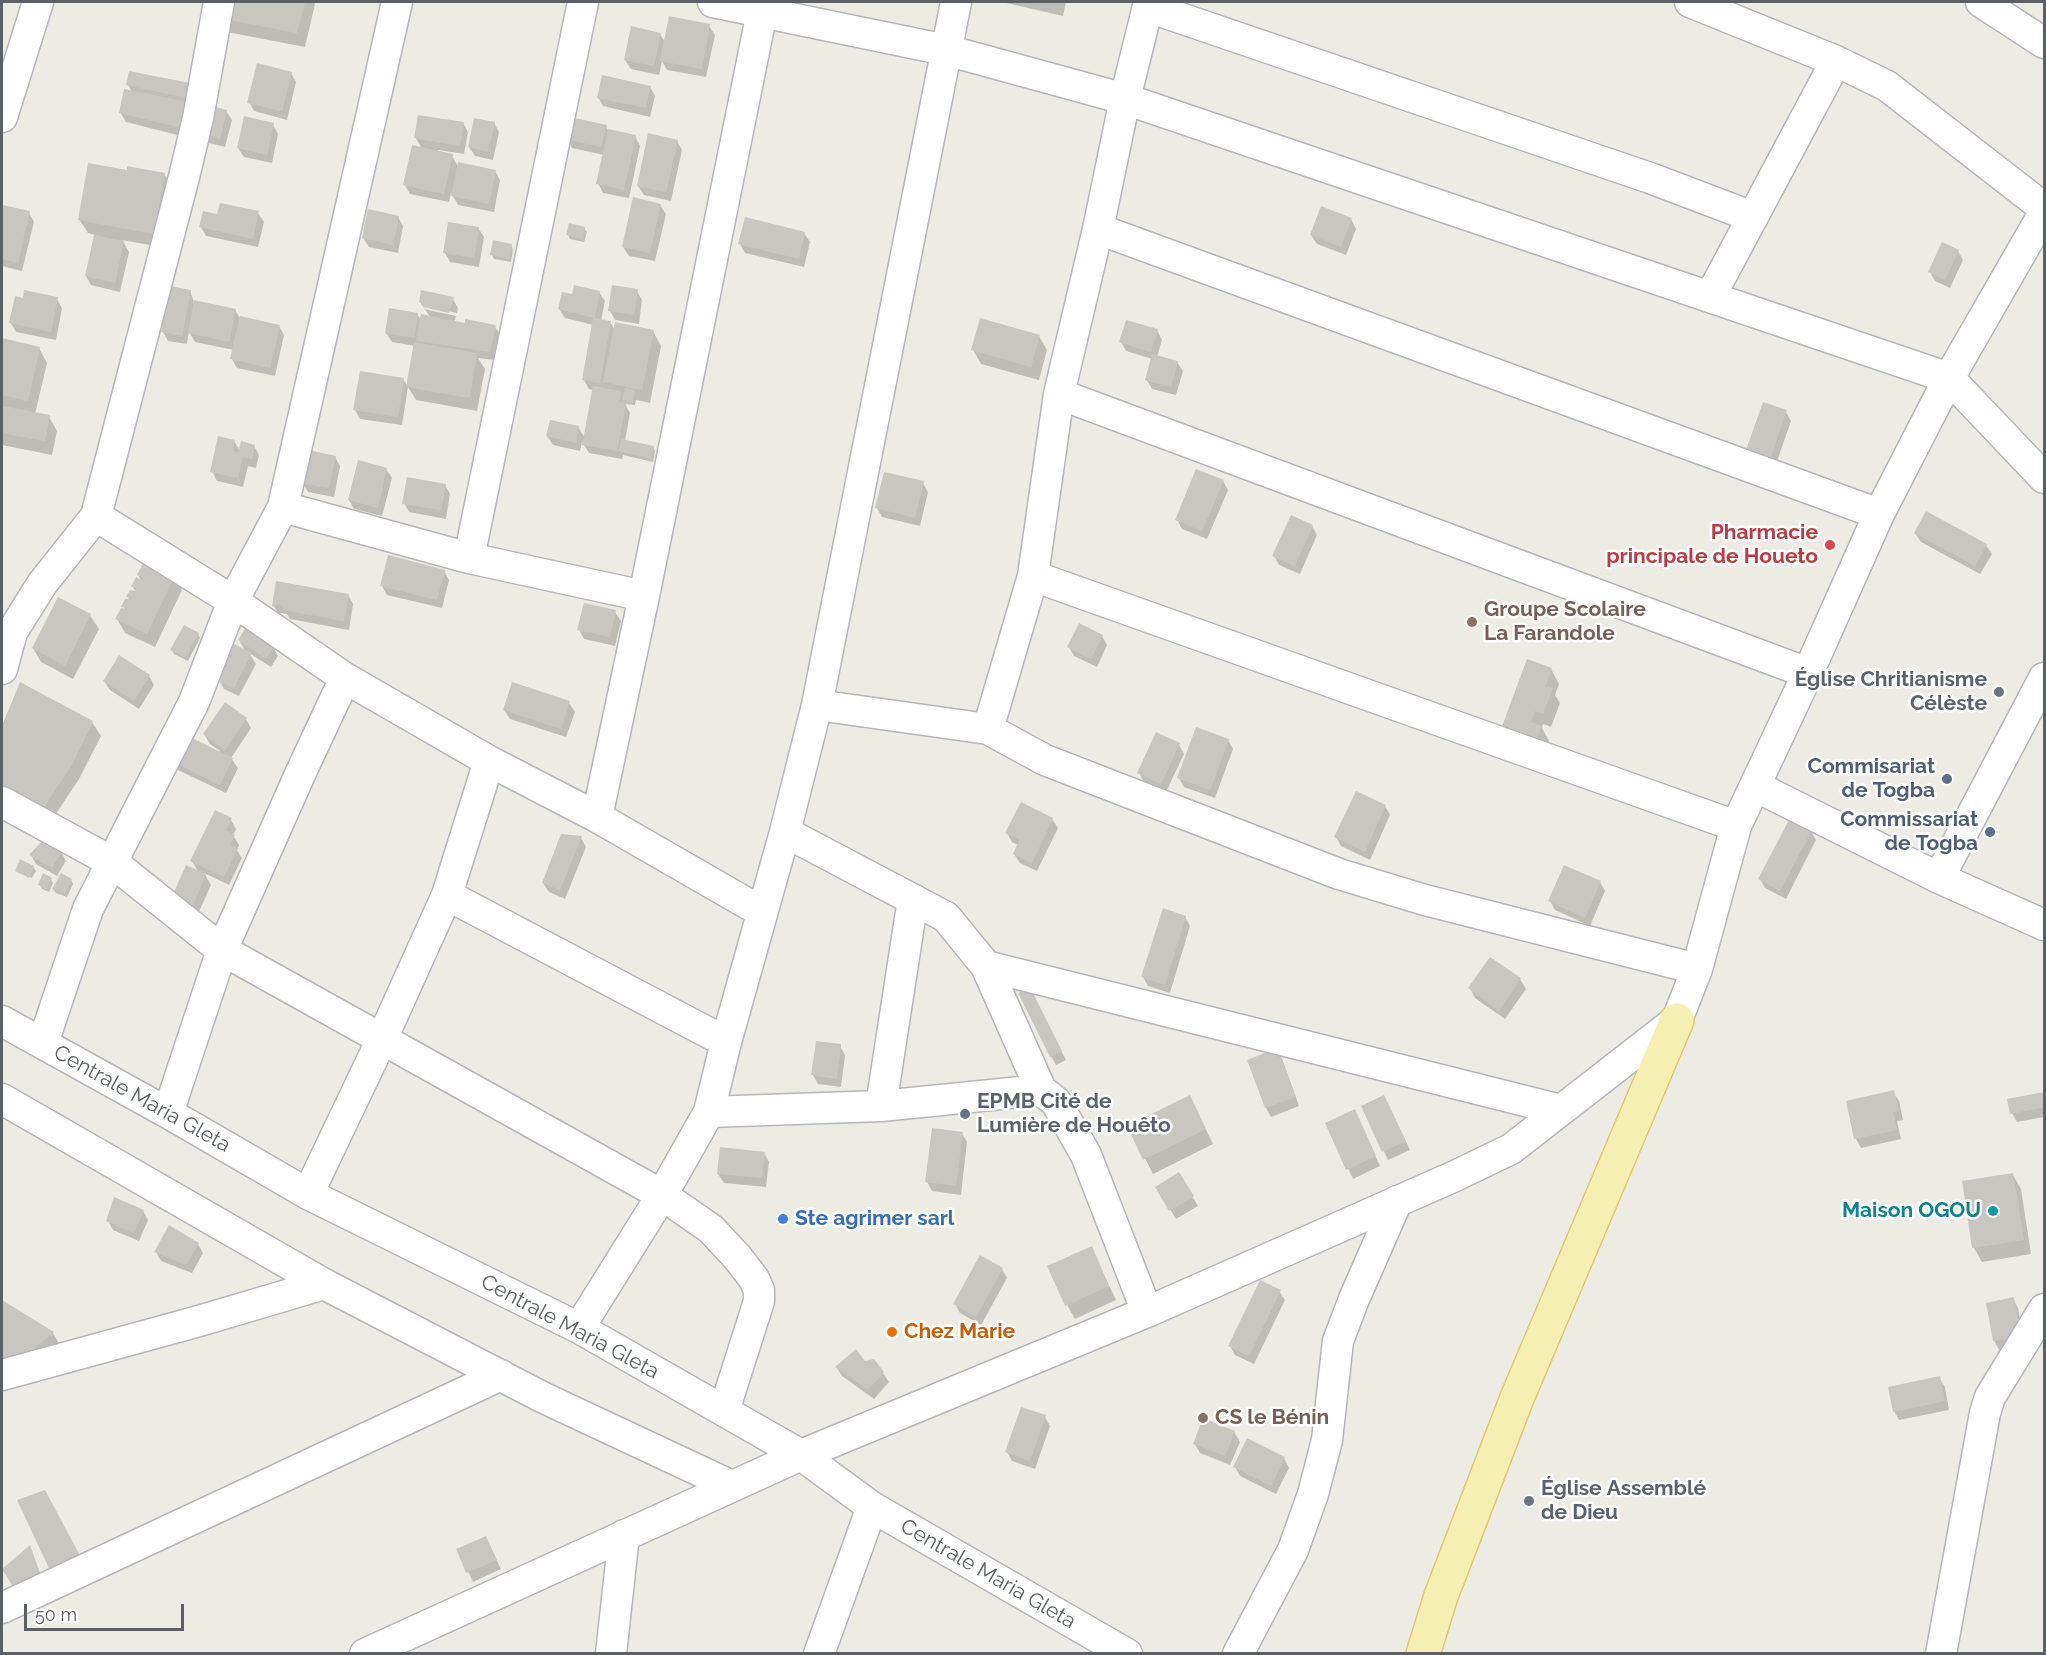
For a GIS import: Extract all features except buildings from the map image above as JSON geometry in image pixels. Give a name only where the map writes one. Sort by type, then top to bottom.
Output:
[{"type":"main road","points":[[1423,1653],[1441,1596],[1517,1398],[1677,1020]]},
{"type":"street","points":[[2,117],[38,2]]},
{"type":"street","points":[[2,669],[12,632],[42,584],[96,516],[185,173],[198,118],[219,2]]},
{"type":"street","points":[[43,1043],[88,909],[194,702],[233,601],[283,507],[397,2]]},
{"type":"street","points":[[469,558],[583,2]]},
{"type":"street","points":[[713,2],[763,6],[946,50],[1125,99],[1950,378],[2044,478]]},
{"type":"street","points":[[579,1328],[662,1195],[709,1112],[817,705],[956,2]]},
{"type":"street","points":[[1690,2],[1836,62],[1887,86],[2044,208]]},
{"type":"street","points":[[1981,2],[2044,43]]},
{"type":"street","points":[[988,729],[1033,576],[1059,394],[1098,229],[1125,99],[1149,4],[1650,178],[1753,217]]},
{"type":"street","points":[[597,817],[763,6]]},
{"type":"street","points":[[1710,297],[1836,62]]},
{"type":"street","points":[[365,1653],[801,1455],[1147,1312],[1511,1149],[1677,1020],[1697,969],[1736,826],[1879,514],[1950,378],[2044,213]]},
{"type":"street","points":[[1098,229],[1879,514]]},
{"type":"street","points":[[1059,394],[1808,673]]},
{"type":"street","points":[[283,507],[469,558],[644,596]]},
{"type":"street","points":[[96,516],[233,601],[345,678],[489,761],[597,817],[762,912]]},
{"type":"street","points":[[1033,576],[1736,826]]},
{"type":"street","points":[[168,1113],[222,950],[345,678]]},
{"type":"street","points":[[1939,878],[2044,678]]},
{"type":"street","points":[[817,705],[988,729],[1045,760],[1339,874],[1425,900],[1697,969]]},
{"type":"street","points":[[308,1194],[447,895],[489,761]]},
{"type":"street","points":[[1755,786],[1939,878],[2044,925]]},
{"type":"street","points":[[2,802],[112,862],[222,950],[662,1195],[711,1229],[738,1258],[754,1279],[759,1290],[759,1301],[724,1411]]},
{"type":"street","points":[[785,832],[946,917],[986,966],[1041,1090],[1056,1102],[1086,1155],[1147,1312]]},
{"type":"street","points":[[447,895],[726,1042]]},
{"type":"street","points":[[881,1106],[913,899]]},
{"type":"street","points":[[986,966],[1561,1110]]},
{"type":"street","name":"Centrale Maria Gleta","points":[[2,1021],[308,1194],[579,1328],[801,1455],[872,1507],[1127,1653]]},
{"type":"street","points":[[709,1112],[881,1106],[1041,1090]]},
{"type":"street","points":[[2,1099],[324,1284],[501,1376],[732,1486]]},
{"type":"street","points":[[1238,1653],[1293,1550],[1309,1505],[1327,1440],[1338,1341],[1397,1201]]},
{"type":"street","points":[[2,1375],[324,1284]]},
{"type":"street","points":[[1941,1653],[1984,1413],[1990,1397],[2044,1309]]},
{"type":"street","points":[[2,1608],[501,1376]]},
{"type":"street","points":[[819,1653],[872,1507]]},
{"type":"street","points":[[611,1653],[624,1535]]},
{"type":"place","name":"Pharmacie principale de Houeto","points":[[1830,545]]},
{"type":"place","name":"Groupe Scolaire La Farandole","points":[[1472,622]]},
{"type":"place","name":"Église Chritianisme Célèste","points":[[1999,692]]},
{"type":"place","name":"Commisariat de Togba","points":[[1947,779]]},
{"type":"place","name":"Commissariat de Togba","points":[[1990,832]]},
{"type":"place","name":"EPMB Cité de Lumière de Houêto","points":[[965,1114]]},
{"type":"place","name":"Maison OGOU","points":[[1993,1211]]},
{"type":"place","name":"Ste agrimer sarl","points":[[783,1219]]},
{"type":"place","name":"Chez Marie","points":[[892,1332]]},
{"type":"place","name":"CS le Bénin","points":[[1203,1418]]},
{"type":"place","name":"Église Assemblé de Dieu","points":[[1529,1501]]}]
